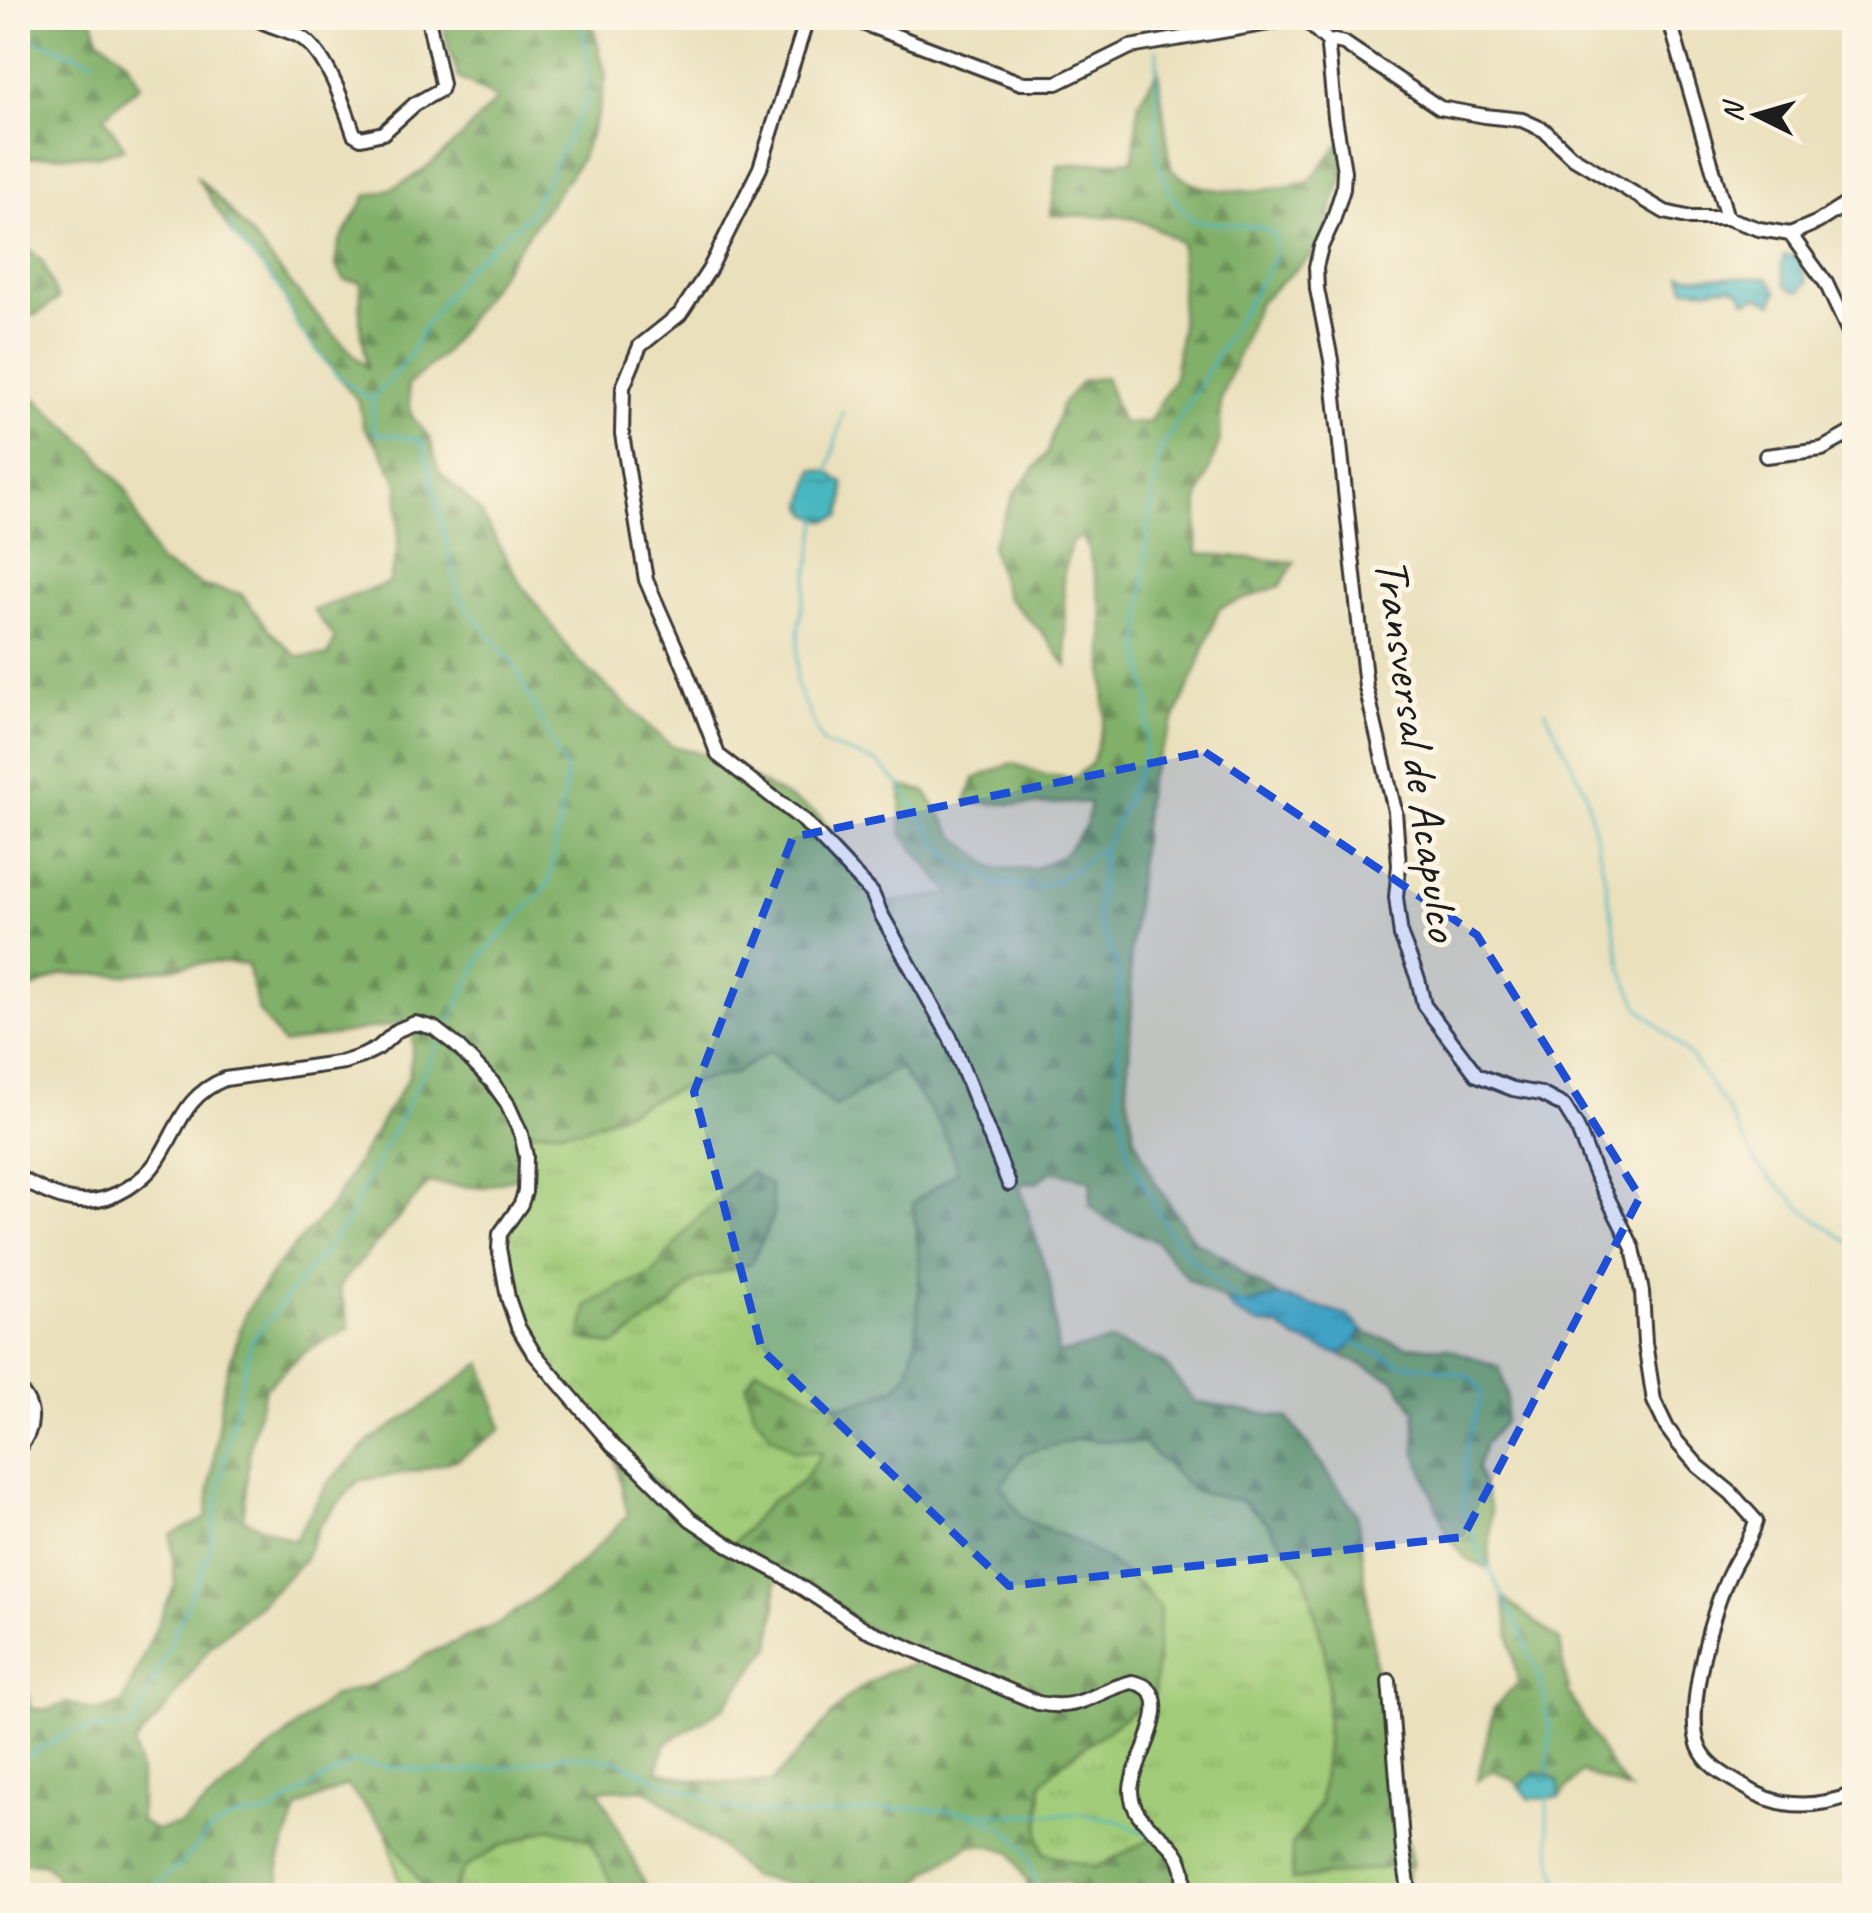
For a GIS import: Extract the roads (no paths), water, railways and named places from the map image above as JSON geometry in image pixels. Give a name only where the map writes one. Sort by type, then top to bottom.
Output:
[{"type":"street","points":[[254,18],[304,38],[341,98],[354,134],[361,138],[383,133],[415,104],[440,90],[428,18]]},
{"type":"street","points":[[810,18],[782,92],[760,168],[710,270],[680,314],[640,346],[622,387],[622,434],[646,580],[718,755],[804,821],[872,894],[950,1037],[1009,1184]]},
{"type":"street","points":[[848,18],[1020,82],[1057,83],[1130,47],[1301,18],[1330,42],[1339,41],[1352,48],[1440,108],[1522,120],[1544,130],[1571,156],[1665,212],[1691,218],[1727,218],[1790,234],[1854,199]]},
{"type":"street","points":[[1669,18],[1727,218]]},
{"type":"street","name":"Transversal de Acapulco","points":[[1330,42],[1344,171],[1333,222],[1320,247],[1317,289],[1333,378],[1366,688],[1395,811],[1399,865],[1396,896],[1401,936],[1424,1005],[1477,1074],[1564,1106],[1577,1127],[1632,1248],[1642,1292],[1654,1401],[1678,1444],[1698,1466],[1732,1492],[1756,1521],[1750,1541],[1731,1569],[1711,1629],[1695,1693],[1693,1719],[1698,1745],[1715,1768],[1759,1797],[1806,1806],[1854,1794]]},
{"type":"street","points":[[1790,234],[1826,283],[1854,343]]},
{"type":"street","points":[[1766,456],[1822,449],[1854,430]]},
{"type":"street","points":[[18,1177],[76,1202],[97,1202],[115,1196],[146,1174],[187,1107],[209,1085],[225,1078],[344,1062],[378,1048],[406,1025],[416,1022],[434,1028],[492,1082],[521,1134],[526,1156],[525,1192],[500,1234],[499,1248],[518,1327],[612,1446],[690,1519],[865,1629],[1038,1703],[1072,1705],[1132,1682],[1148,1688],[1154,1698],[1154,1718],[1131,1780],[1130,1796],[1142,1818],[1181,1858],[1185,1873],[1183,1896]]},
{"type":"street","points":[[18,1388],[31,1408],[32,1421],[18,1448]]},
{"type":"street","points":[[1390,1681],[1410,1896]]},
{"type":"water","points":[[1784,256],[1795,256],[1802,265],[1807,282],[1801,291],[1785,285],[1781,265]]},
{"type":"water","points":[[1681,275],[1768,278],[1777,291],[1773,303],[1759,297],[1746,301],[1731,288],[1685,288]]},
{"type":"water","points":[[814,469],[829,472],[844,484],[841,516],[826,521],[810,515],[804,505]]},
{"type":"water","points":[[1279,1296],[1348,1316],[1363,1330],[1346,1351],[1338,1354],[1296,1339],[1279,1327],[1253,1322],[1235,1312],[1225,1300],[1242,1305]]},
{"type":"water","points":[[1536,1772],[1559,1782],[1560,1797],[1530,1799],[1520,1787]]},
{"type":"waterway","points":[[445,1032],[482,956],[549,884],[567,773],[514,665],[459,597],[422,440],[374,433],[372,400],[410,355],[426,324],[467,267],[528,216],[588,98],[587,49],[578,18]]},
{"type":"waterway","points":[[1154,18],[1156,36]]},
{"type":"waterway","points":[[18,34],[94,61]]},
{"type":"waterway","points":[[1157,49],[1157,159],[1172,196],[1194,221],[1258,227],[1274,233],[1276,255],[1160,451],[1147,531],[1140,648],[1150,702],[1144,756],[1103,848],[1097,920],[1119,976],[1119,1105],[1130,1158],[1167,1229],[1189,1257],[1243,1305]]},
{"type":"waterway","points":[[228,221],[232,233],[279,287],[298,327],[336,375],[370,399]]},
{"type":"waterway","points":[[828,474],[843,412]]},
{"type":"waterway","points":[[819,516],[799,625],[796,685],[823,744],[878,763],[901,786],[947,856],[999,884],[1040,887],[1060,879],[1103,848]]},
{"type":"waterway","points":[[1545,710],[1585,790],[1622,970],[1639,1007],[1690,1056],[1724,1104],[1758,1166],[1805,1211],[1854,1246]]},
{"type":"waterway","points":[[18,1761],[70,1732],[134,1727],[209,1554],[226,1449],[251,1341],[344,1226],[441,1039]]},
{"type":"waterway","points":[[1354,1342],[1399,1363],[1471,1377],[1482,1393],[1466,1448],[1463,1512],[1523,1636],[1542,1686],[1550,1733],[1548,1772]]},
{"type":"waterway","points":[[142,1896],[183,1862],[209,1831],[237,1817],[268,1815],[352,1763],[452,1773],[510,1767],[566,1755],[615,1760],[723,1807],[756,1812],[803,1816],[908,1808],[1009,1815],[1078,1814],[1119,1821],[1152,1837]]},
{"type":"waterway","points":[[1547,1795],[1550,1846],[1563,1896]]},
{"type":"waterway","points":[[966,1812],[1002,1827],[1018,1840],[1030,1862],[1035,1896]]}]
